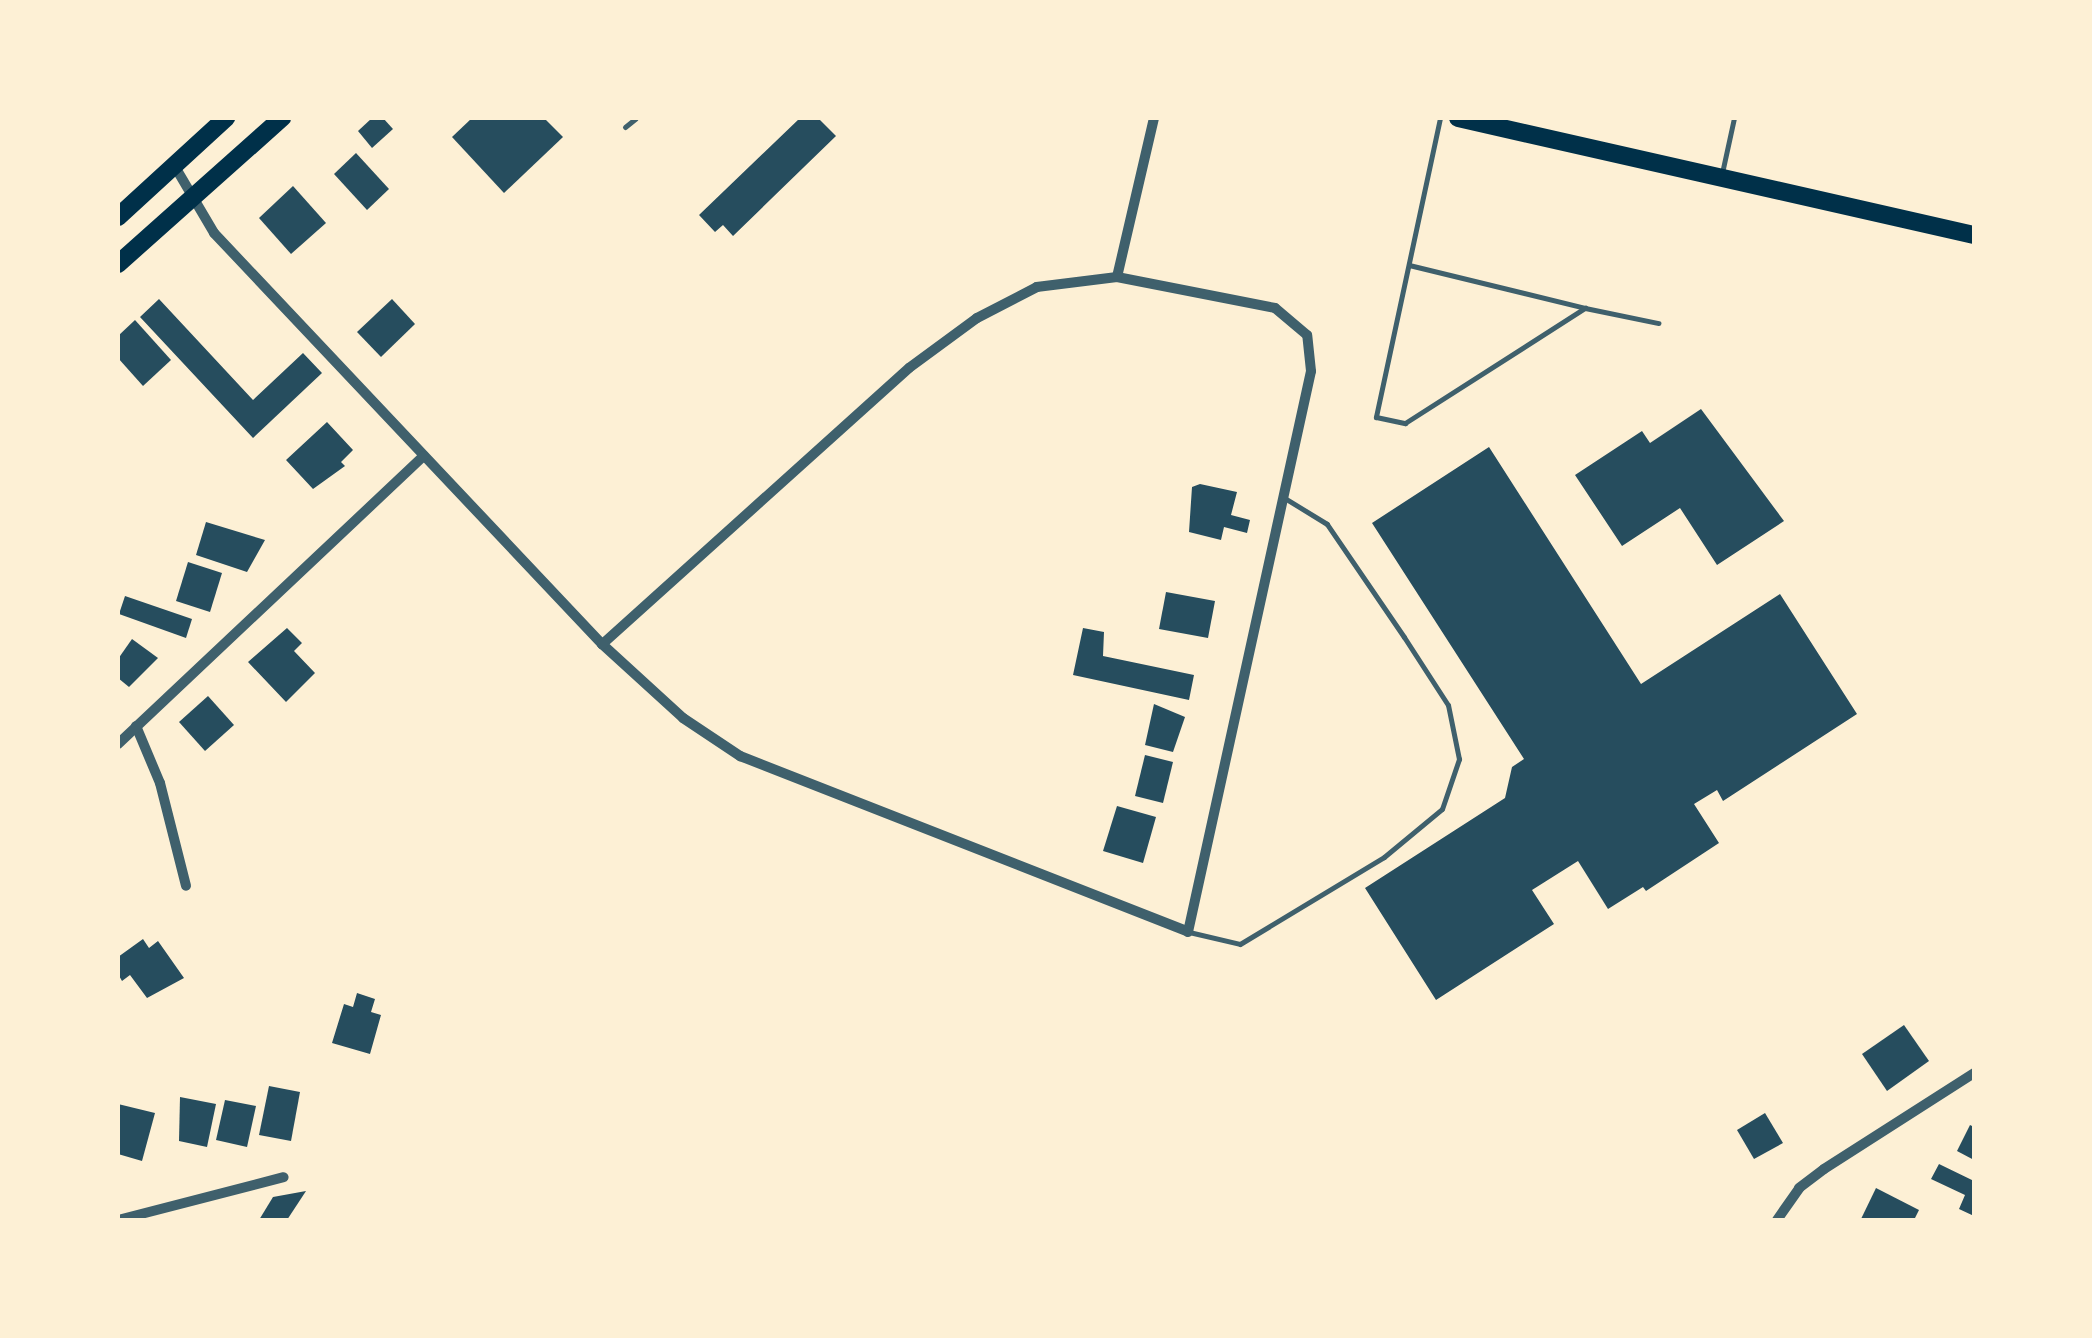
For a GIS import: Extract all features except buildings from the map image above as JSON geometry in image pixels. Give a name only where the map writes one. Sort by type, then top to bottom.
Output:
[{"type":"main road","points":[[118,217],[226,118]]},
{"type":"main road","points":[[118,264],[282,118]]},
{"type":"main road","points":[[1458,118],[1514,123],[1974,234]]},
{"type":"street","points":[[1117,277],[1154,118]]},
{"type":"street","points":[[174,165],[196,194],[214,234],[602,644],[683,718],[740,756],[1188,932],[1310,371],[1307,335],[1275,308],[1117,277],[1037,287],[977,318],[909,368],[602,644]]},
{"type":"street","points":[[118,744],[424,456]]},
{"type":"street","points":[[136,726],[160,782],[186,886]]},
{"type":"street","points":[[1777,1220],[1799,1188],[1824,1169],[1974,1074]]},
{"type":"street","points":[[118,1220],[284,1177]]},
{"type":"lane","points":[[625,127],[636,118]]},
{"type":"lane","points":[[1440,118],[1376,418],[1405,422],[1585,308]]},
{"type":"lane","points":[[1722,173],[1734,118]]},
{"type":"lane","points":[[1408,264],[1658,323]]},
{"type":"lane","points":[[1188,932],[1240,944],[1384,857],[1442,809],[1459,759],[1448,705],[1404,637],[1327,524],[1280,495]]}]
